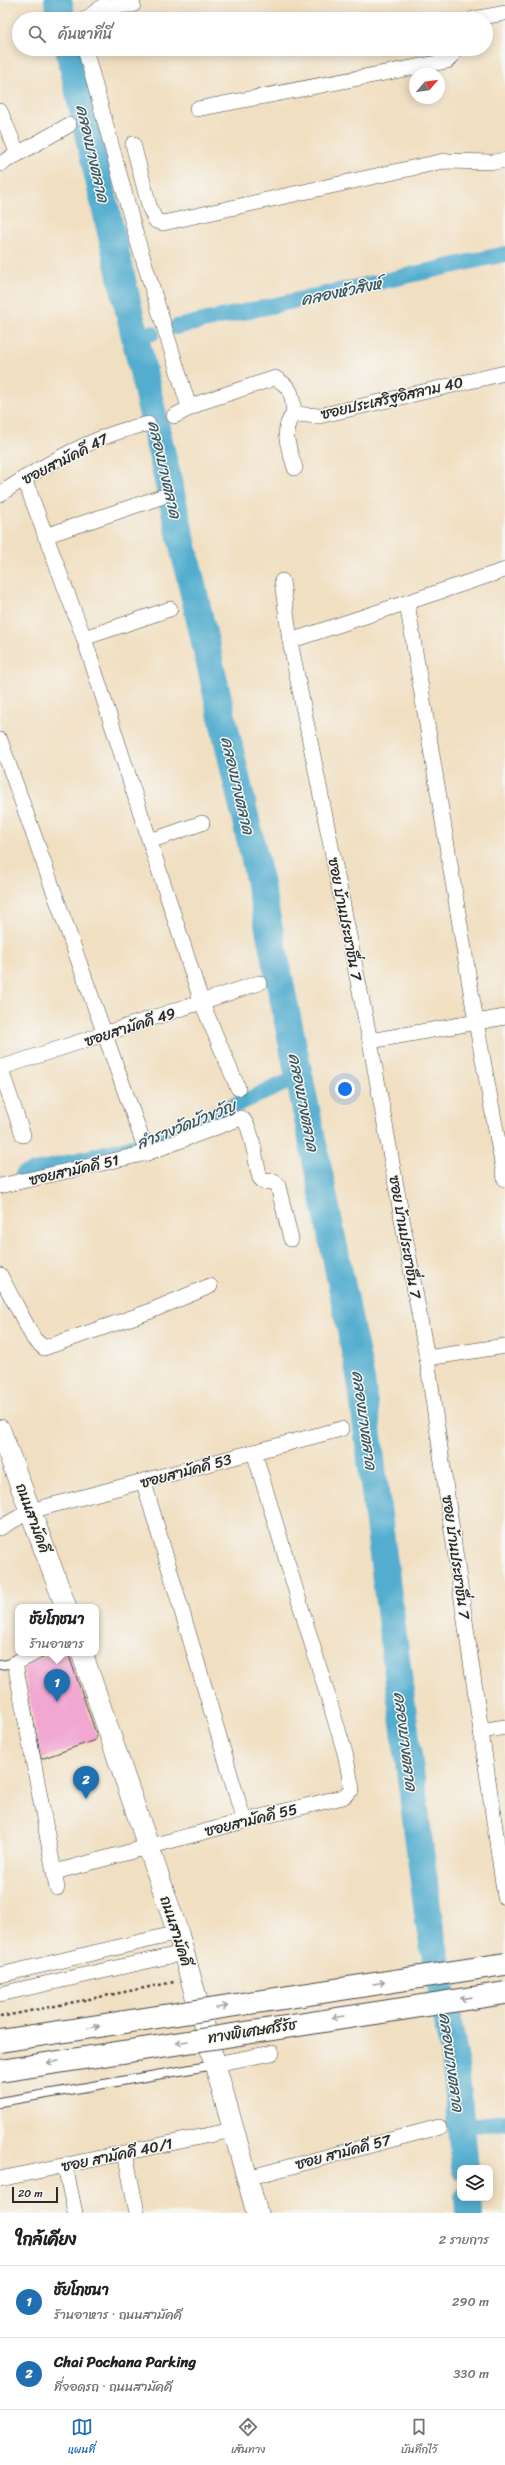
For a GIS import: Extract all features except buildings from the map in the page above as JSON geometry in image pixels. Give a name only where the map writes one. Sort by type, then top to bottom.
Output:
[{"type":"highway","name":"ทางพิเศษศรีรัช","points":[[0,2041],[505,1964]]},
{"type":"highway","name":"ทางพิเศษศรีรัช","points":[[0,2071],[505,1993]]},
{"type":"main road","name":"ถนนสามัคคี","points":[[0,1430],[65,1604]]},
{"type":"main road","name":"ถนนสามัคคี","points":[[83,1656],[181,1943],[257,2213]]},
{"type":"street","points":[[95,12],[103,6],[133,5]]},
{"type":"street","points":[[493,15],[505,13]]},
{"type":"street","points":[[87,56],[139,247],[189,407]]},
{"type":"street","points":[[197,109],[447,61],[452,56]]},
{"type":"street","points":[[0,111],[18,154]]},
{"type":"street","points":[[0,164],[69,125]]},
{"type":"street","points":[[133,144],[150,209],[156,221],[163,223],[444,161],[494,162],[505,160]]},
{"type":"street","name":"ซอยประเสริฐอิสลาม 40","points":[[294,414],[319,416],[505,373]]},
{"type":"street","points":[[174,416],[189,407],[275,378],[285,384],[291,391],[294,414],[289,420],[286,429],[295,468]]},
{"type":"street","name":"ซอยสามัคคี 47","points":[[0,494],[24,478],[67,454],[131,427],[148,424]]},
{"type":"street","points":[[24,478],[84,638],[202,1003],[238,1088]]},
{"type":"street","points":[[46,536],[161,497]]},
{"type":"street","points":[[290,641],[505,570]]},
{"type":"street","name":"ซอย บ้านประชาชื่น 7","points":[[282,581],[290,641],[370,1041],[427,1358],[505,1897]]},
{"type":"street","points":[[406,603],[476,1022],[505,1179]]},
{"type":"street","points":[[84,638],[170,609]]},
{"type":"street","points":[[0,740],[104,1035],[145,1146]]},
{"type":"street","points":[[150,840],[202,823]]},
{"type":"street","name":"ซอยสามัคคี 49","points":[[0,1068],[202,1003],[259,983]]},
{"type":"street","points":[[370,1041],[505,1017]]},
{"type":"street","points":[[0,1068],[23,1135]]},
{"type":"street","name":"ซอยสามัคคี 51","points":[[0,1186],[145,1146],[238,1118],[244,1120],[249,1129],[260,1178],[264,1182],[274,1181],[278,1186],[291,1239]]},
{"type":"street","points":[[0,1275],[34,1339],[44,1348],[148,1312],[210,1286]]},
{"type":"street","points":[[427,1358],[505,1346]]},
{"type":"street","name":"ซอยสามัคคี 53","points":[[0,1528],[30,1511],[144,1483],[341,1429]]},
{"type":"street","name":"ซอยสามัคคี 55","points":[[55,1872],[244,1821],[343,1797],[352,1789],[345,1753],[254,1452]]},
{"type":"street","points":[[144,1483],[244,1821]]},
{"type":"street","points":[[27,1656],[7,1664],[55,1872],[57,1888]]},
{"type":"street","points":[[481,1731],[505,1727]]},
{"type":"street","points":[[0,1976],[181,1943]]},
{"type":"street","points":[[0,1994],[181,1943]]},
{"type":"street","points":[[215,2064],[272,2053]]},
{"type":"street","name":"ซอย สามัคคี 57","points":[[247,2178],[439,2127]]},
{"type":"street","name":"ซอย สามัคคี 40/1","points":[[0,2180],[233,2130]]},
{"type":"street","points":[[125,2153],[137,2213]]},
{"type":"street","points":[[65,2166],[75,2213]]},
{"type":"lane","points":[[0,2102],[215,2064]]},
{"type":"path","points":[[0,2017],[192,1979]]},
{"type":"waterway","name":"คลองบางตลาด","points":[[58,0],[61,12]]},
{"type":"waterway","name":"คลองบางตลาด","points":[[71,56],[255,860],[361,1380],[429,1922],[454,2055],[465,2165]]},
{"type":"waterway","name":"คลองหัวสิงห์","points":[[176,327],[505,254]]},
{"type":"waterway","name":"คลองหัวสิงห์","points":[[135,337],[152,333]]},
{"type":"waterway","name":"ลำรางวัดบัวขวัญ","points":[[23,1174],[154,1141],[299,1077]]},
{"type":"waterway","points":[[461,2127],[505,2122]]},
{"type":"waterway","name":"คลองบางตลาด","points":[[468,2201],[469,2213]]},
{"type":"place","name":"ชัยโภชนา","points":[[57,1702]]},
{"type":"place","name":"Chai Pochana Parking","points":[[86,1799]]}]
